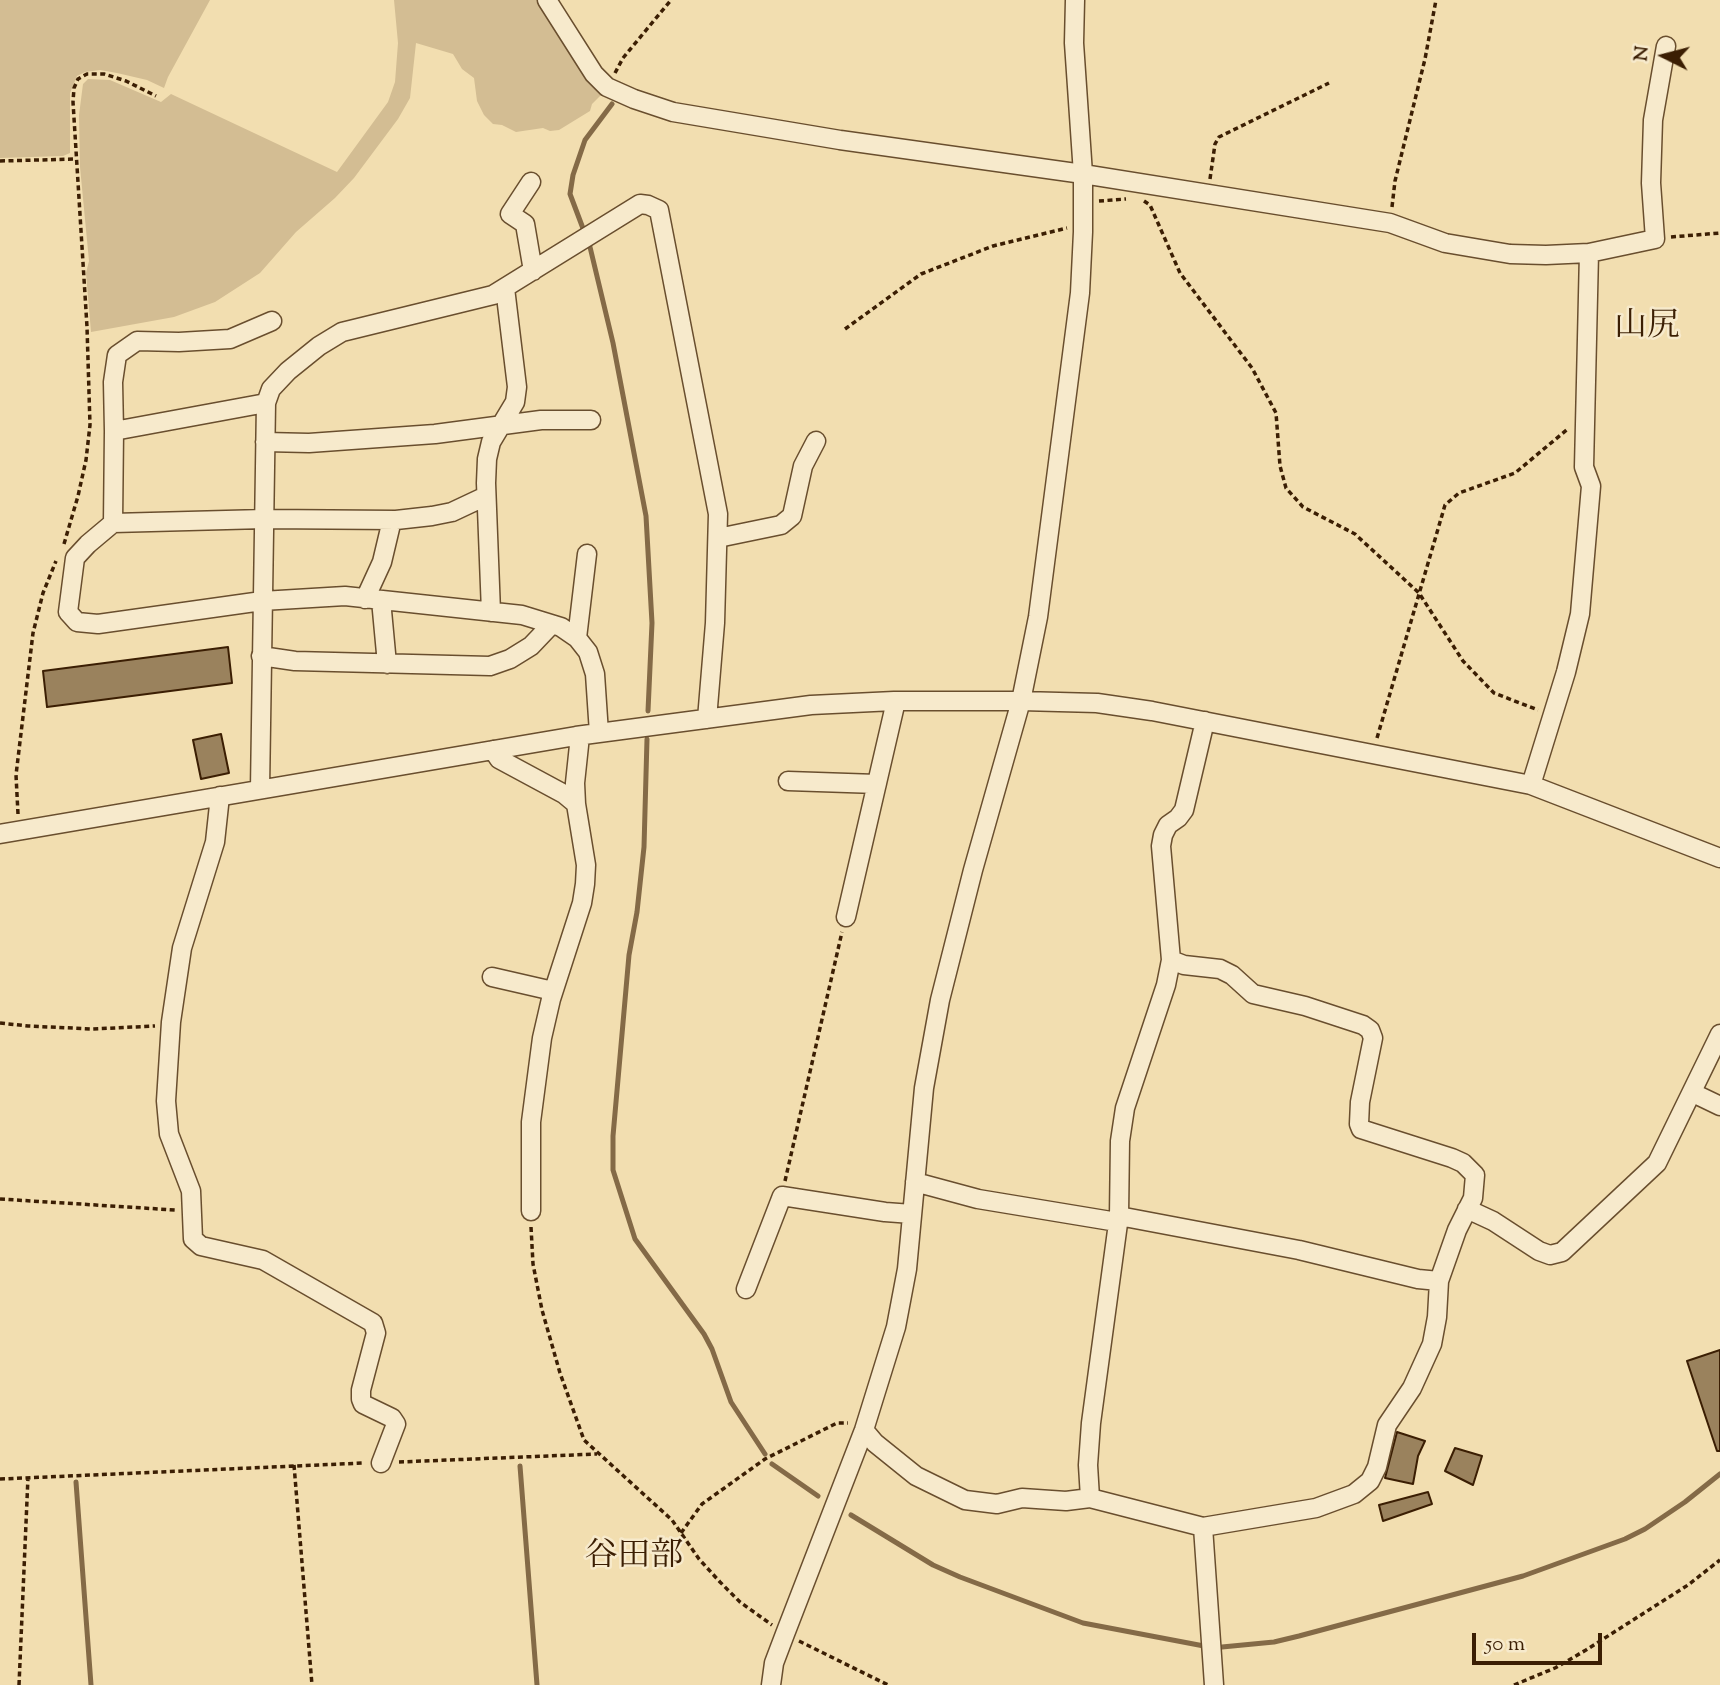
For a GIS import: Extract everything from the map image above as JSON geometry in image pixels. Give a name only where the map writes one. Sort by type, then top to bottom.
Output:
[{"type":"street","points":[[547,0],[594,74],[607,87],[673,112],[840,140],[1083,174],[1390,223],[1445,243],[1475,249],[1546,255],[1589,253],[1655,239],[1651,184],[1653,120],[1666,46]]},
{"type":"street","points":[[771,1685],[785,1634],[864,1430],[896,1326],[907,1269],[924,1088],[940,1000],[973,870],[1021,701],[1038,617],[1077,320],[1083,225],[1083,174],[1074,43],[1075,0]]},
{"type":"street","points":[[531,182],[510,214],[525,224],[533,271]]},
{"type":"street","points":[[260,789],[266,403],[271,389],[318,346],[342,332],[493,295],[640,204],[659,210],[718,514],[707,719]]},
{"type":"street","points":[[1531,785],[1576,639],[1580,614],[1591,486],[1584,467],[1589,253]]},
{"type":"street","points":[[491,612],[487,459],[491,442],[515,402],[517,387],[505,288]]},
{"type":"street","points":[[113,523],[113,382],[117,355],[137,341],[230,339],[272,321]]},
{"type":"street","points":[[114,431],[266,403]]},
{"type":"street","points":[[265,442],[309,443],[435,434],[541,420],[591,420]]},
{"type":"street","points":[[718,538],[781,524],[792,516],[803,466],[816,441]]},
{"type":"street","points":[[486,496],[452,512],[392,520],[264,519],[113,523],[75,558],[68,612],[77,622],[99,624],[262,601],[333,597],[522,615],[577,638],[588,652],[595,674],[599,733]]},
{"type":"street","points":[[387,664],[373,600],[392,520]]},
{"type":"street","points":[[577,638],[587,554]]},
{"type":"street","points":[[261,656],[295,661],[491,666],[521,652],[551,625]]},
{"type":"street","points":[[0,834],[580,736],[811,705],[896,701],[1021,701],[1097,704],[1205,721],[1531,785],[1720,858]]},
{"type":"street","points":[[846,917],[896,701]]},
{"type":"street","points":[[1090,1498],[1088,1465],[1091,1423],[1118,1219],[1120,1142],[1125,1108],[1166,985],[1171,960],[1161,846],[1168,825],[1184,810],[1205,721]]},
{"type":"street","points":[[531,1210],[531,1122],[542,1038],[553,991],[582,904],[585,884],[586,865],[575,783],[580,736]]},
{"type":"street","points":[[492,750],[499,759],[564,793],[576,804]]},
{"type":"street","points":[[788,780],[877,784]]},
{"type":"street","points":[[220,796],[215,842],[182,948],[171,1022],[167,1121],[169,1134],[188,1181],[193,1239],[198,1244],[263,1260],[373,1323],[376,1333],[360,1390],[361,1399],[363,1404],[392,1418],[396,1424],[381,1463]]},
{"type":"street","points":[[864,1430],[875,1443],[916,1476],[965,1500],[997,1504],[1022,1498],[1066,1502],[1090,1498],[1203,1527],[1316,1508],[1354,1494],[1370,1481],[1377,1467],[1387,1425],[1412,1388],[1432,1344],[1439,1281],[1445,1258],[1473,1198],[1475,1175],[1463,1163],[1362,1129],[1359,1124],[1360,1102],[1373,1038],[1370,1030],[1363,1025],[1305,1006],[1253,995],[1232,975],[1220,969],[1184,965],[1171,960]]},
{"type":"street","points":[[492,977],[553,991]]},
{"type":"street","points":[[1467,1209],[1493,1221],[1539,1251],[1556,1254],[1651,1171],[1693,1093],[1720,1034]]},
{"type":"street","points":[[1693,1093],[1720,1106]]},
{"type":"street","points":[[915,1182],[978,1199],[1118,1219],[1299,1251],[1418,1279],[1439,1281]]},
{"type":"street","points":[[746,1289],[782,1196],[912,1214]]},
{"type":"street","points":[[1203,1527],[1214,1685]]},
{"type":"path","points":[[607,87],[623,58],[671,0]]},
{"type":"path","points":[[1390,223],[1395,181],[1436,0]]},
{"type":"path","points":[[21,830],[16,801],[16,775],[33,634],[43,593],[68,534],[86,460],[90,425],[87,327],[73,102],[78,79],[87,74],[104,74],[126,81],[156,96]]},
{"type":"path","points":[[1207,194],[1214,144],[1219,136],[1329,83]]},
{"type":"path","points":[[0,161],[76,159]]},
{"type":"path","points":[[1083,202],[1129,199]]},
{"type":"path","points":[[1136,200],[1150,205],[1180,274],[1252,369],[1276,413],[1280,466],[1286,488],[1303,508],[1355,534],[1419,593],[1463,661],[1494,694],[1553,715]]},
{"type":"path","points":[[845,328],[932,270],[993,246],[1083,225]]},
{"type":"path","points":[[1655,239],[1720,233]]},
{"type":"path","points":[[1373,754],[1445,505],[1459,493],[1515,473],[1584,416]]},
{"type":"path","points":[[782,1196],[846,917]]},
{"type":"path","points":[[0,1023],[92,1029],[145,1028],[171,1022]]},
{"type":"path","points":[[0,1199],[191,1211]]},
{"type":"path","points":[[531,1210],[533,1264],[542,1310],[584,1440],[672,1520],[699,1559],[730,1592],[785,1634],[888,1685]]},
{"type":"path","points":[[681,1533],[702,1504],[765,1459],[837,1423],[852,1424],[864,1430]]},
{"type":"path","points":[[0,1479],[597,1454]]},
{"type":"path","points":[[294,1465],[312,1685]]},
{"type":"path","points":[[19,1685],[28,1477]]},
{"type":"path","points":[[1514,1685],[1555,1668],[1586,1650],[1670,1597],[1720,1560]]},
{"type":"shaded area","points":[[0,0],[210,0],[164,88],[147,80],[117,73],[100,70],[85,72],[77,76],[70,93],[70,153],[63,156],[0,158]]},
{"type":"shaded area","points":[[394,0],[556,0],[578,37],[604,71],[603,93],[592,104],[590,111],[559,130],[550,131],[543,128],[516,132],[493,124],[484,115],[477,101],[474,78],[462,69],[453,54],[416,43],[410,98],[398,119],[354,178],[296,232],[260,273],[215,302],[174,317],[91,332],[86,273],[89,261],[80,167],[79,115],[83,84],[88,79],[110,80],[161,102],[171,94],[337,172],[388,102],[395,82],[398,43]]},
{"type":"building","points":[[228,647],[232,683],[47,707],[43,671]]},
{"type":"building","points":[[221,734],[229,773],[201,779],[193,740]]},
{"type":"building","points":[[1720,1350],[1720,1451],[1717,1451],[1687,1361]]},
{"type":"building","points":[[1397,1432],[1425,1441],[1418,1456],[1413,1484],[1385,1478]]},
{"type":"building","points":[[1455,1448],[1482,1456],[1473,1485],[1445,1471]]},
{"type":"building","points":[[1428,1492],[1432,1504],[1383,1521],[1379,1505]]},
{"type":"waterway","points":[[612,104],[585,140],[573,175],[570,194],[590,247],[613,343],[646,516],[652,623],[648,711]]},
{"type":"waterway","points":[[647,739],[644,847],[629,955],[613,1136],[613,1170],[635,1239],[704,1334],[731,1402],[765,1454]]},
{"type":"waterway","points":[[772,1464],[818,1496]]},
{"type":"waterway","points":[[520,1466],[537,1685]]},
{"type":"waterway","points":[[1222,1647],[1274,1642],[1523,1576],[1625,1539],[1645,1529],[1720,1474]]},
{"type":"waterway","points":[[76,1482],[91,1685]]},
{"type":"waterway","points":[[851,1515],[933,1565],[1083,1623],[1204,1646]]},
{"type":"district","name":"山尻","points":[[1647,329]]},
{"type":"district","name":"谷田部","points":[[634,1559]]}]
